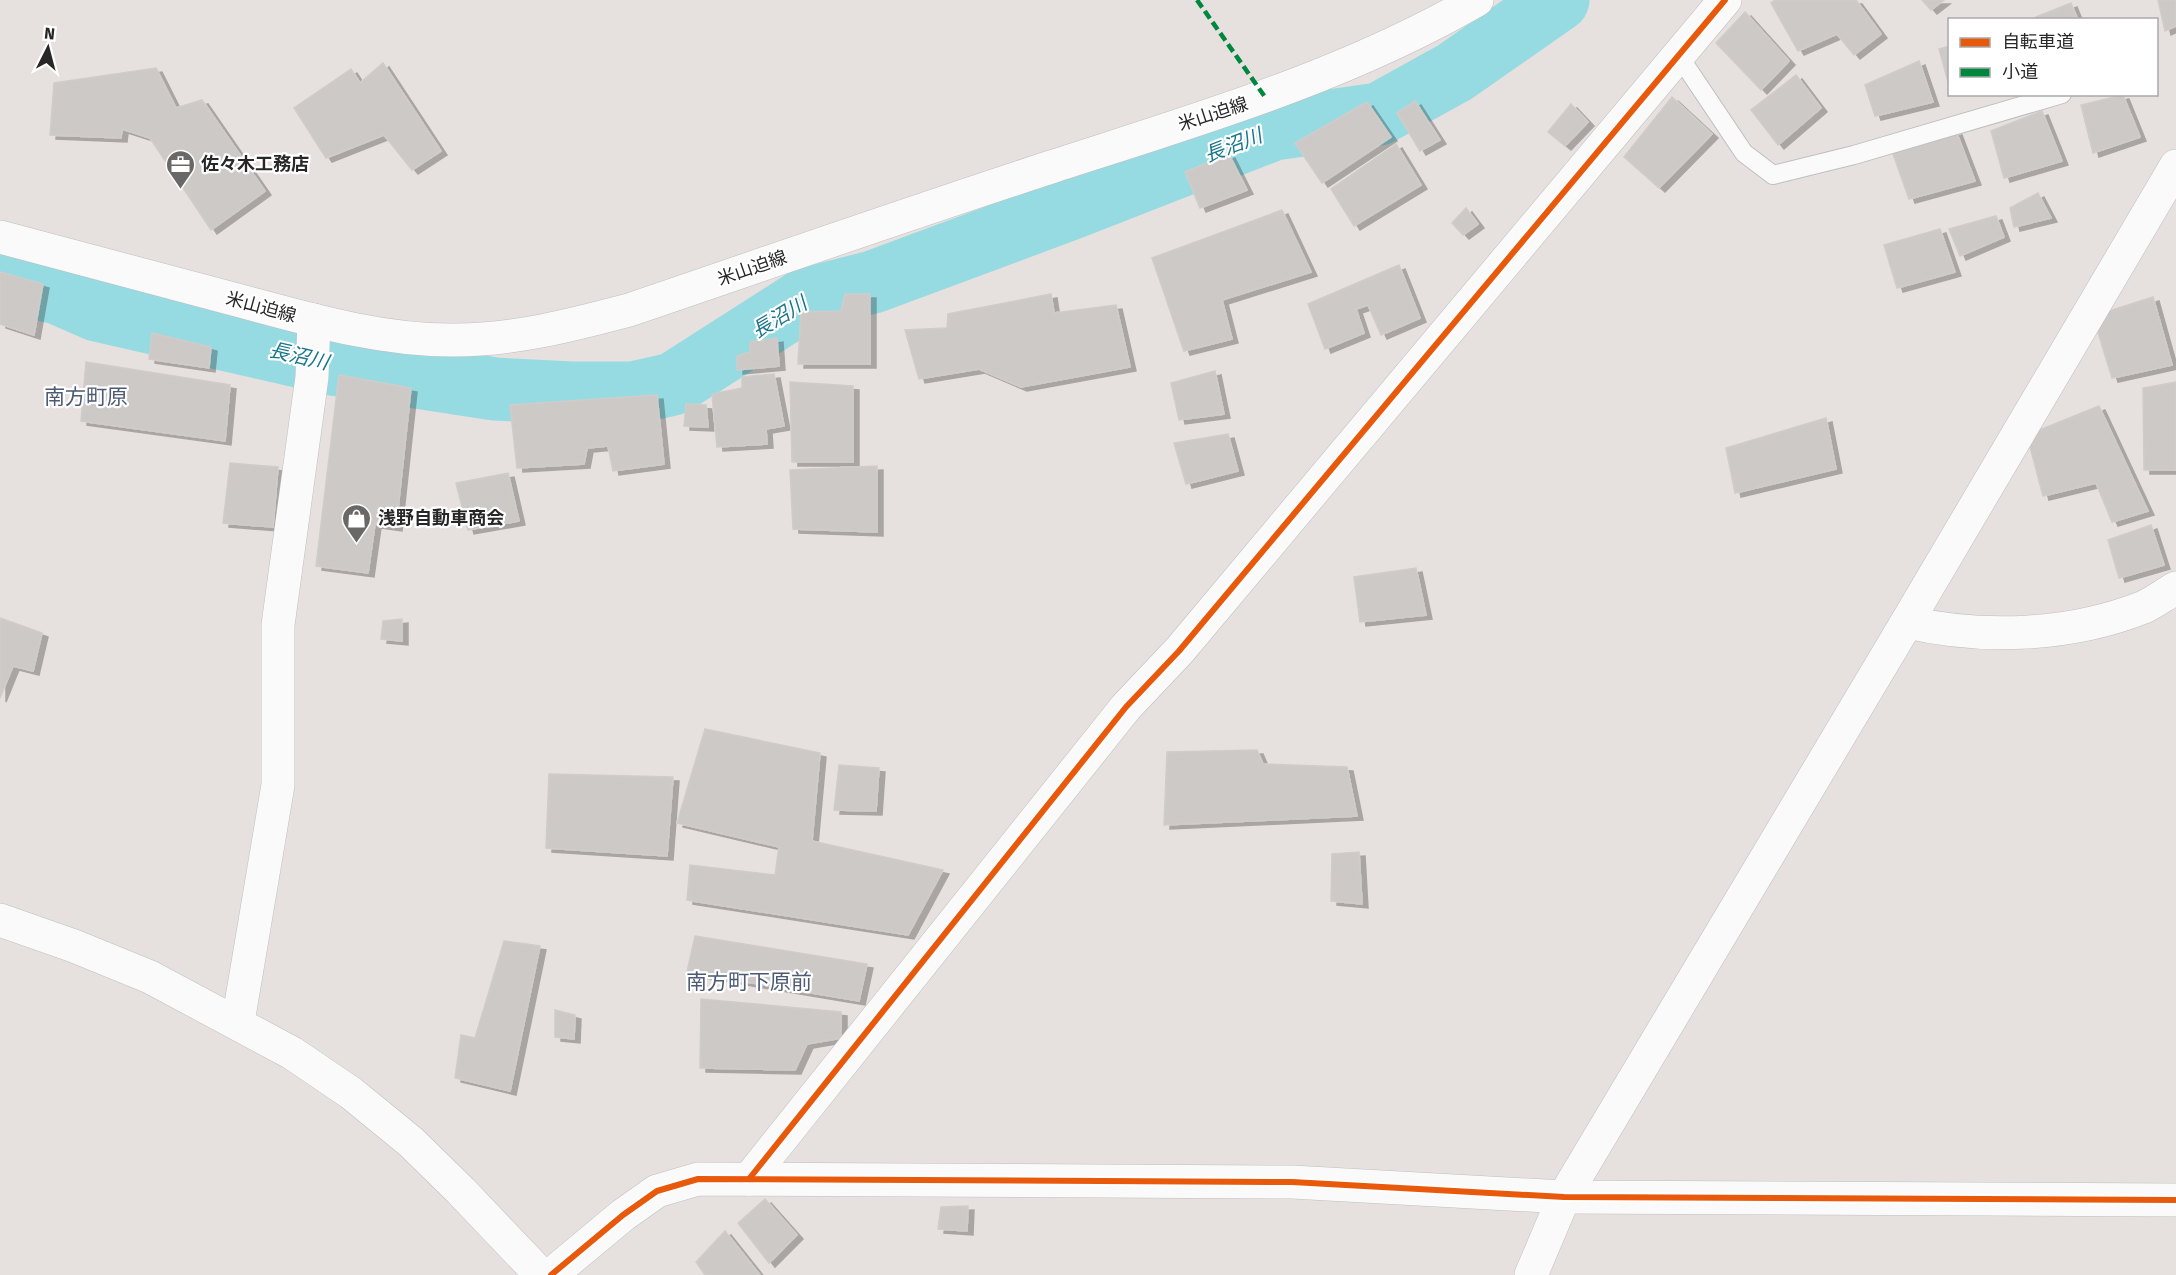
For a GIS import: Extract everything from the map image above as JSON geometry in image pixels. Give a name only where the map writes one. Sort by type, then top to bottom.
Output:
[{"type":"street","name":"米山迫線","points":[[0,237],[313,349],[380,335],[455,340],[514,336],[629,310],[1265,97],[1376,52],[1435,24],[1477,0]]},
{"type":"street","points":[[749,1179],[1126,707],[1179,651],[1725,0]]},
{"type":"street","points":[[1531,1275],[1564,1197],[2176,166]]},
{"type":"street","points":[[238,1022],[278,784],[278,625],[313,349]]},
{"type":"street","points":[[1907,622],[1969,632],[2062,630],[2145,606],[2176,588]]},
{"type":"street","points":[[0,920],[74,946],[150,977],[238,1022],[292,1053],[351,1093],[411,1142],[541,1275]]},
{"type":"street","points":[[551,1275],[657,1191],[698,1179],[1292,1182],[1564,1197],[2176,1200]]},
{"type":"lane","points":[[1679,56],[1744,153],[1773,175],[1854,155],[2055,96]]},
{"type":"building","points":[[1775,0],[1856,0],[1881,34],[1854,55],[1837,34],[1798,51],[1771,3]]},
{"type":"building","points":[[1922,0],[1944,0],[1931,10]]},
{"type":"building","points":[[2158,0],[2176,0],[2176,26],[2165,31]]},
{"type":"building","points":[[2071,3],[2077,18],[2036,18]]},
{"type":"building","points":[[1745,12],[1789,61],[1761,90],[1716,43]]},
{"type":"building","points":[[1948,47],[1948,82],[1939,49]]},
{"type":"building","points":[[1919,61],[1933,102],[1875,116],[1865,85]]},
{"type":"building","points":[[383,63],[441,151],[412,170],[384,135],[326,158],[294,108],[351,69],[360,83]]},
{"type":"building","points":[[156,68],[176,108],[202,100],[265,191],[211,230],[150,138],[122,129],[121,138],[50,135],[54,83]]},
{"type":"building","points":[[1796,75],[1821,108],[1778,145],[1751,110]]},
{"type":"building","points":[[2123,96],[2140,137],[2093,153],[2081,105]]},
{"type":"building","points":[[1672,97],[1712,134],[1659,188],[1624,157]]},
{"type":"building","points":[[1415,101],[1440,140],[1420,151],[1397,113]]},
{"type":"building","points":[[1367,102],[1391,137],[1322,183],[1295,143]]},
{"type":"building","points":[[1571,104],[1588,122],[1565,146],[1548,132]]},
{"type":"building","points":[[2042,111],[2062,161],[2004,178],[1991,131]]},
{"type":"building","points":[[1956,131],[1975,181],[1909,199],[1892,151]]},
{"type":"building","points":[[1396,144],[1421,185],[1354,226],[1331,189]]},
{"type":"building","points":[[1229,154],[1247,190],[1200,208],[1185,172]]},
{"type":"building","points":[[2038,193],[2051,218],[2014,227],[2010,208]]},
{"type":"building","points":[[1466,208],[1478,224],[1463,235],[1452,223]]},
{"type":"building","points":[[1282,210],[1311,272],[1222,300],[1232,339],[1184,351],[1152,258]]},
{"type":"building","points":[[1996,216],[2004,237],[1960,256],[1949,229]]},
{"type":"building","points":[[1940,229],[1955,272],[1897,288],[1884,245]]},
{"type":"building","points":[[1399,265],[1420,318],[1381,335],[1368,305],[1356,309],[1364,333],[1325,349],[1308,304]]},
{"type":"building","points":[[0,272],[43,284],[34,335],[0,324]]},
{"type":"building","points":[[845,294],[870,294],[870,364],[798,364],[801,312],[841,311]]},
{"type":"building","points":[[1051,294],[1054,313],[1116,305],[1130,367],[1021,387],[979,369],[919,379],[905,330],[947,328],[948,314]]},
{"type":"building","points":[[2153,297],[2172,365],[2112,378],[2093,316]]},
{"type":"building","points":[[152,333],[211,347],[209,368],[149,359]]},
{"type":"building","points":[[777,338],[779,366],[737,370],[737,356],[750,352],[750,342]]},
{"type":"building","points":[[86,362],[230,385],[225,441],[81,421]]},
{"type":"building","points":[[1215,371],[1224,414],[1179,420],[1171,383]]},
{"type":"building","points":[[774,374],[784,426],[766,429],[767,444],[717,447],[712,394],[742,388],[742,377]]},
{"type":"building","points":[[339,375],[411,388],[396,527],[375,524],[368,573],[316,566]]},
{"type":"building","points":[[790,382],[853,386],[853,462],[792,462]]},
{"type":"building","points":[[2176,382],[2176,470],[2144,470],[2143,388]]},
{"type":"building","points":[[657,395],[664,464],[613,471],[608,446],[587,448],[584,464],[517,468],[510,405]]},
{"type":"building","points":[[686,404],[706,405],[708,427],[684,426]]},
{"type":"building","points":[[2099,406],[2148,511],[2112,522],[2096,483],[2043,496],[2027,435]]},
{"type":"building","points":[[1826,418],[1836,469],[1735,493],[1726,448]]},
{"type":"building","points":[[1228,434],[1238,471],[1186,484],[1174,443]]},
{"type":"building","points":[[230,463],[278,467],[273,527],[223,523]]},
{"type":"building","points":[[877,466],[877,532],[793,529],[790,470]]},
{"type":"building","points":[[508,473],[519,521],[468,530],[456,483]]},
{"type":"building","points":[[2151,525],[2164,565],[2119,578],[2108,540]]},
{"type":"building","points":[[1416,568],[1426,615],[1360,622],[1354,577]]},
{"type":"building","points":[[0,618],[42,633],[33,671],[13,666],[0,698]]},
{"type":"building","points":[[402,619],[402,641],[381,639],[383,621]]},
{"type":"building","points":[[705,729],[820,753],[812,841],[943,870],[908,935],[687,900],[690,865],[775,875],[779,847],[677,823]]},
{"type":"building","points":[[1257,750],[1263,764],[1347,767],[1357,816],[1164,825],[1167,752]]},
{"type":"building","points":[[839,765],[879,768],[876,811],[834,810]]},
{"type":"building","points":[[549,774],[673,777],[667,856],[546,848]]},
{"type":"building","points":[[1359,852],[1362,904],[1331,901],[1332,854]]},
{"type":"building","points":[[695,936],[867,964],[859,1001],[687,972]]},
{"type":"building","points":[[504,941],[540,946],[510,1091],[455,1078],[461,1035],[475,1038]]},
{"type":"building","points":[[701,999],[841,1012],[841,1038],[807,1044],[795,1070],[700,1068]]},
{"type":"building","points":[[555,1010],[575,1015],[574,1039],[555,1037]]},
{"type":"building","points":[[765,1199],[797,1235],[769,1263],[738,1223]]},
{"type":"building","points":[[968,1206],[967,1231],[938,1229],[941,1207]]},
{"type":"building","points":[[725,1231],[760,1275],[705,1275],[696,1262]]},
{"type":"waterway","name":"長沼川","points":[[0,281],[58,293],[97,310],[333,364],[495,389],[633,393],[673,384],[806,299],[873,282],[1072,208],[1274,129],[1379,114],[1455,72],[1558,0]]},
{"type":"marked path","points":[[1197,0],[1265,97]]},
{"type":"cycle path","points":[[749,1179],[1126,707],[1179,651],[1725,0]]},
{"type":"cycle path","points":[[551,1275],[623,1215],[657,1191],[698,1179],[1292,1182],[1564,1197],[2176,1200]]},
{"type":"place","name":"佐々木工務店","points":[[180,190]]},
{"type":"place","name":"浅野自動車商会","points":[[357,544]]},
{"type":"district","name":"南方町原","points":[[86,397]]},
{"type":"district","name":"南方町下原前","points":[[749,982]]}]
